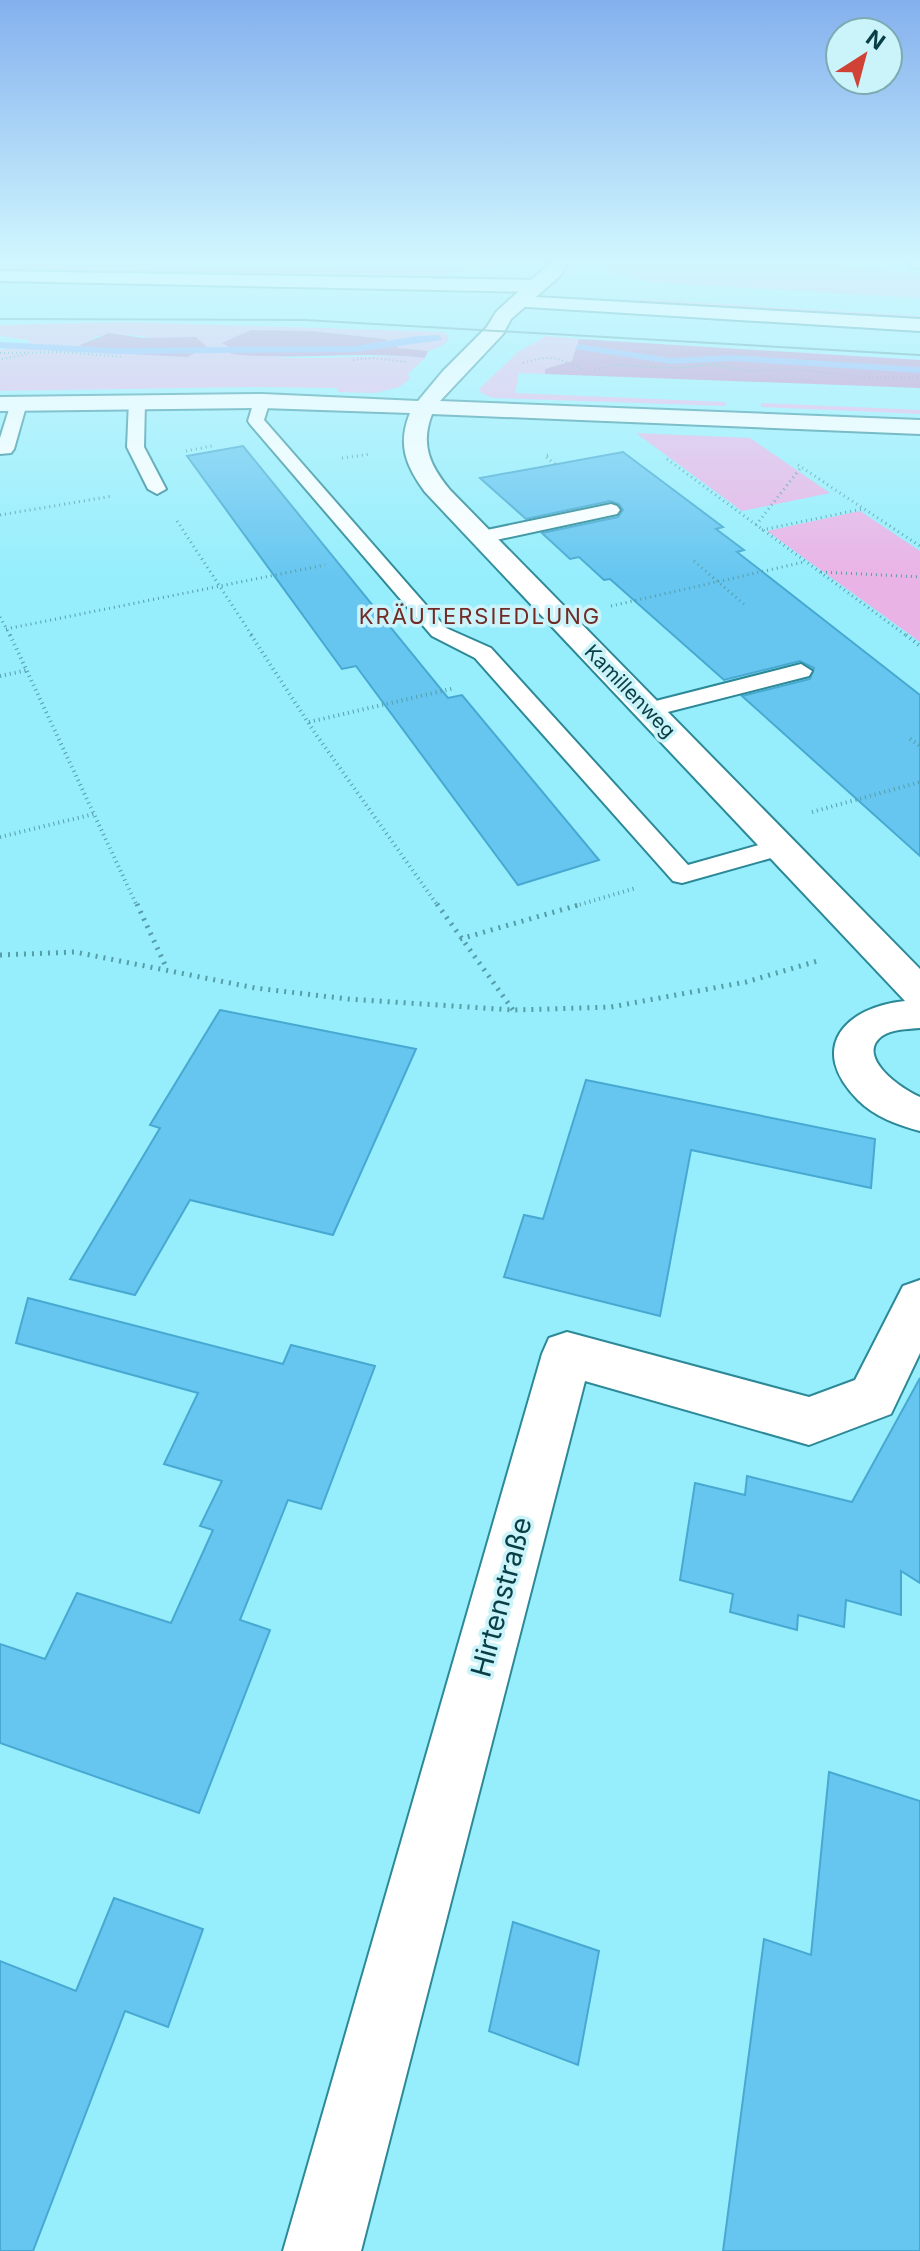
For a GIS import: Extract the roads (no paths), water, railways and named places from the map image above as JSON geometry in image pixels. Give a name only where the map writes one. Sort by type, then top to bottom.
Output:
[{"type":"main road","name":"Kamillenweg","points":[[459,368],[425,405],[414,423],[412,449],[421,468],[482,537],[873,945],[913,978]]},
{"type":"main road","points":[[10,404],[262,401],[425,405],[920,427]]},
{"type":"main road","points":[[920,1014],[881,1018],[864,1027],[855,1041],[853,1057],[859,1075],[873,1092],[894,1105],[920,1115]]},
{"type":"main road","name":"Hirtenstraße","points":[[322,2251],[567,1354],[809,1421],[873,1397],[920,1301]]},
{"type":"lane","points":[[137,401],[132,439],[138,459],[157,489]]},
{"type":"lane","points":[[262,401],[256,421],[439,632],[483,653],[682,875],[780,847]]},
{"type":"lane","points":[[0,449],[5,449],[10,404]]},
{"type":"lane","points":[[482,537],[611,510]]},
{"type":"lane","points":[[648,710],[801,671]]},
{"type":"waterway","points":[[889,368],[920,370]]},
{"type":"district","name":"KRÄUTERSIEDLUNG","points":[[480,616]]}]
